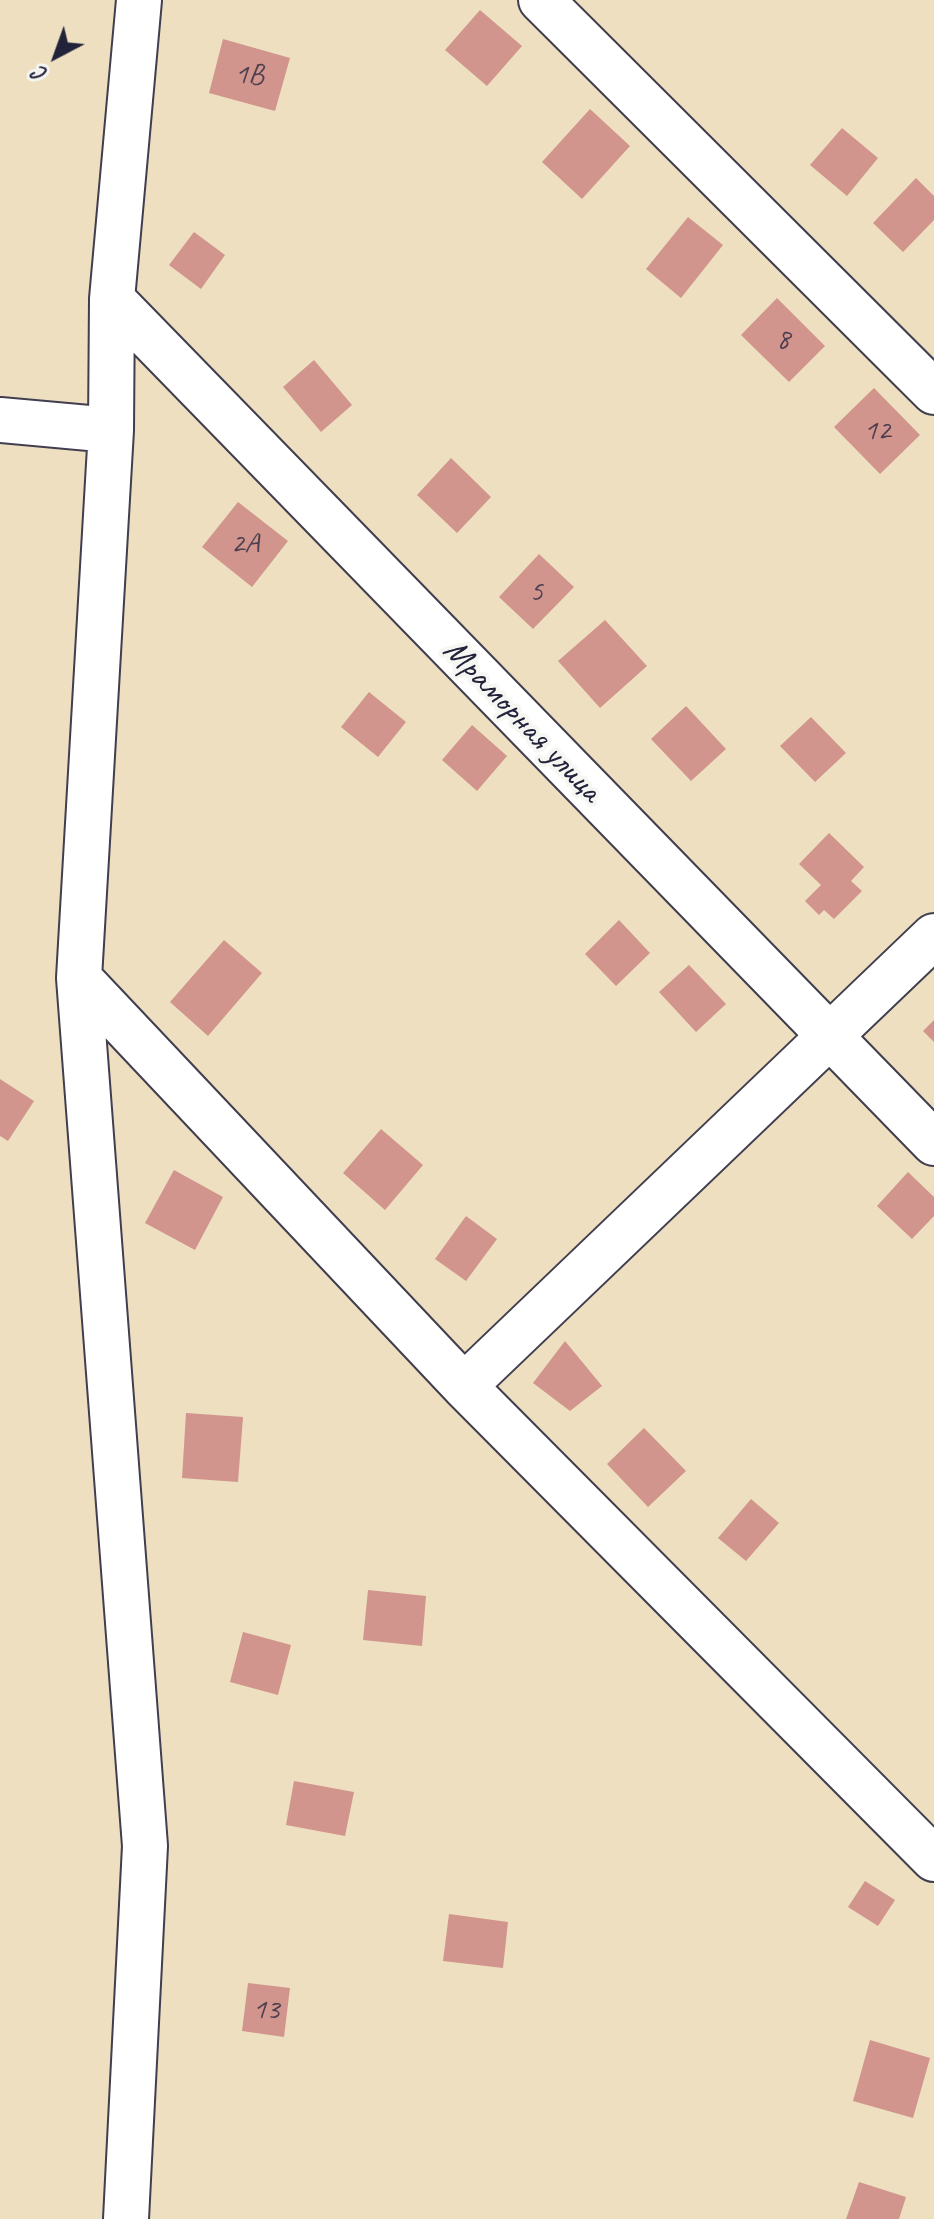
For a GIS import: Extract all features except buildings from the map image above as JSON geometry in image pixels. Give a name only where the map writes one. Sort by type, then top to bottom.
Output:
[{"type":"street","points":[[126,2219],[145,1846],[79,978],[111,430],[112,299],[139,0]]},
{"type":"street","points":[[541,0],[934,392]]},
{"type":"street","name":"Мраморная улица","points":[[112,299],[934,1143]]},
{"type":"street","points":[[0,420],[111,430]]},
{"type":"street","points":[[464,1386],[934,936]]},
{"type":"street","points":[[79,978],[464,1386],[934,1859]]}]
